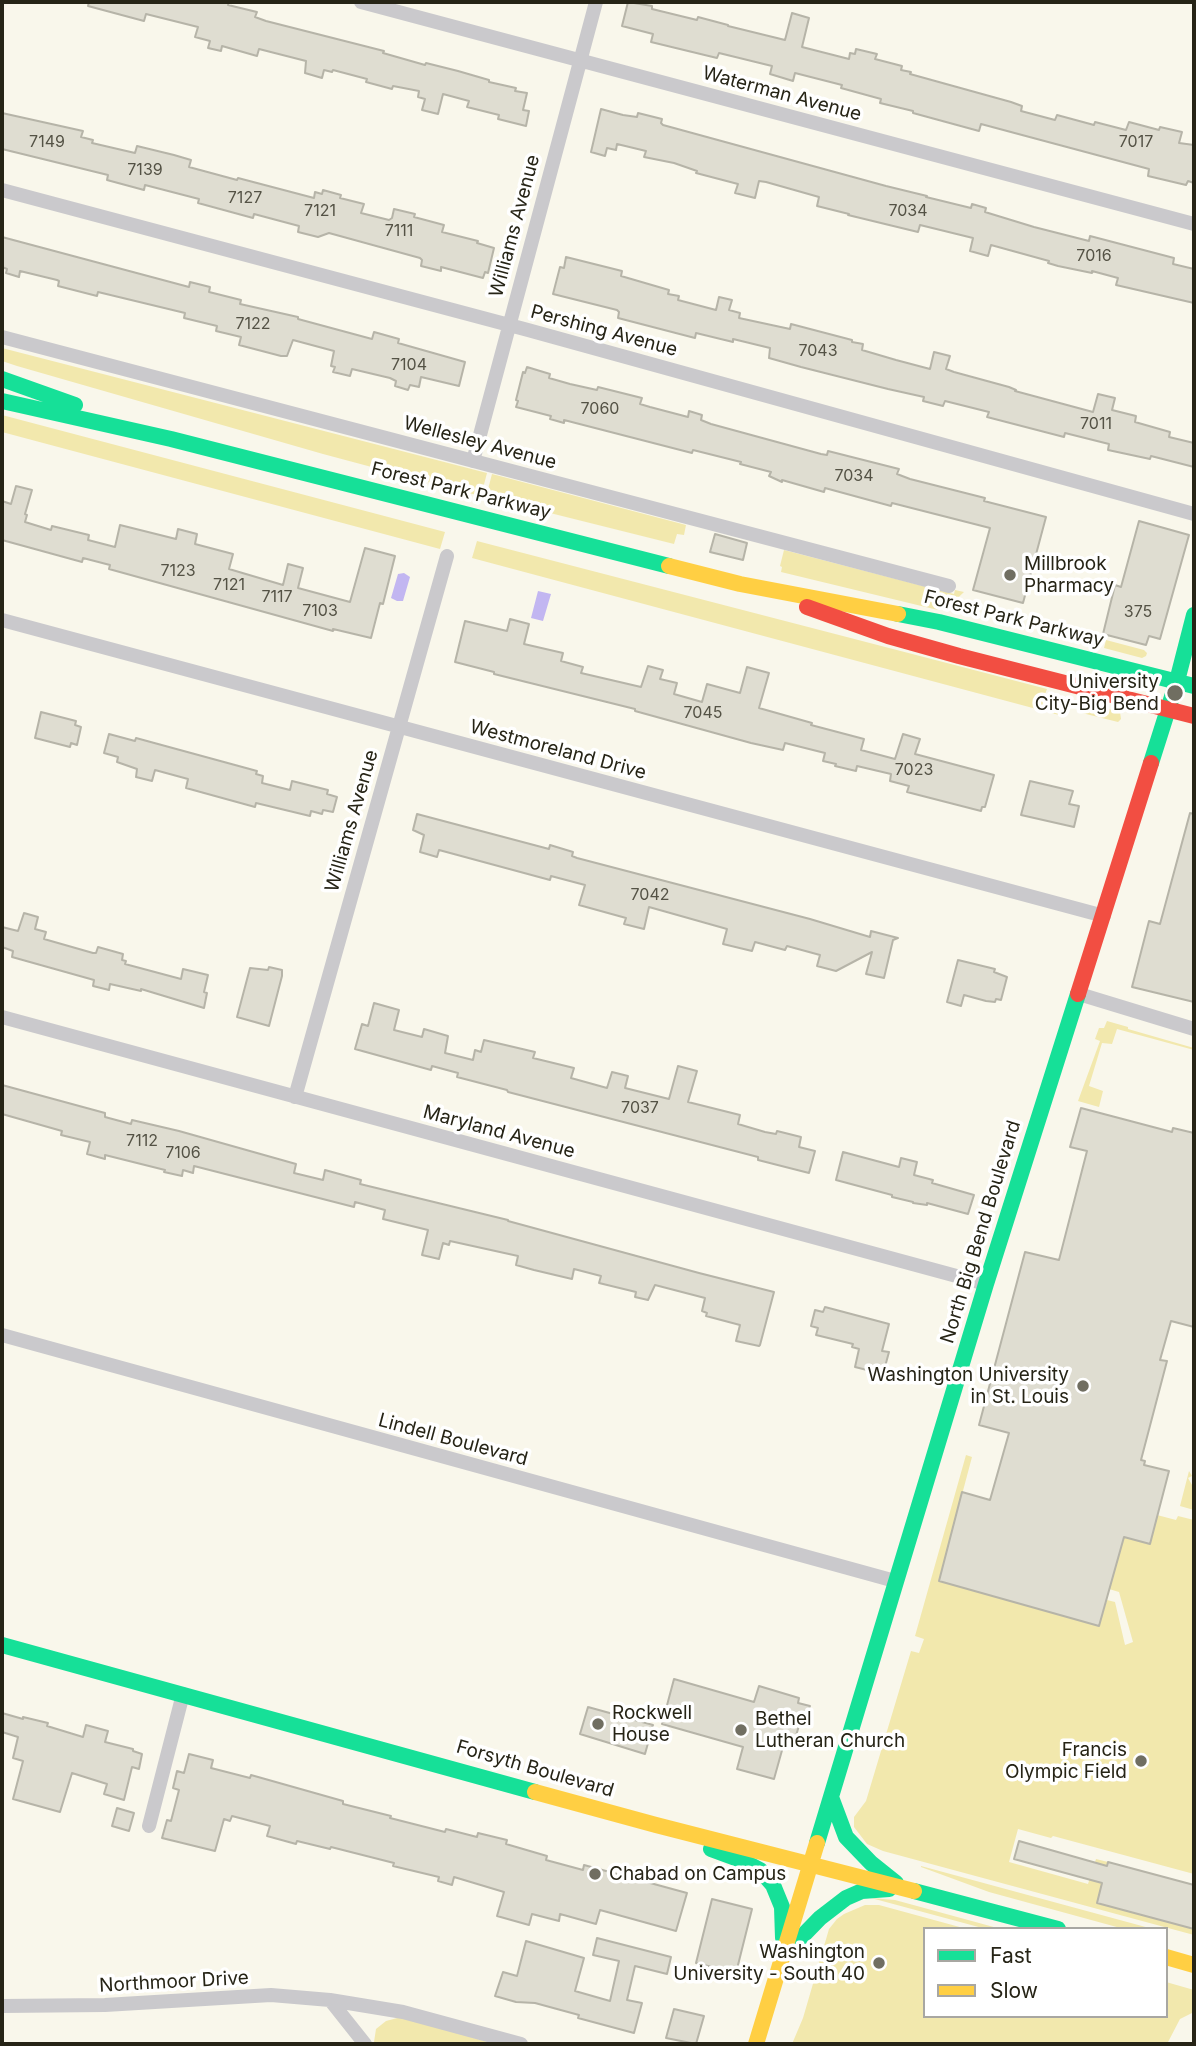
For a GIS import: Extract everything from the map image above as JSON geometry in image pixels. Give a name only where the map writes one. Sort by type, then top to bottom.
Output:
[{"type":"main road","name":"Forest Park Parkway","points":[[2,379],[171,439]]},
{"type":"main road","name":"Forest Park Parkway","points":[[2,401],[171,439],[740,584],[939,622],[1194,686]]},
{"type":"main road","name":"Forest Park Parkway","points":[[740,584],[900,639],[1194,716]]},
{"type":"main road","name":"North Big Bend Boulevard","points":[[756,2044],[986,1284],[1177,681],[1194,615]]},
{"type":"main road","name":"Forsyth Boulevard","points":[[2,1645],[656,1825],[1050,1927]]},
{"type":"main road","points":[[831,1797],[846,1837],[871,1863],[904,1888]]},
{"type":"main road","points":[[656,1825],[701,1846],[741,1860],[760,1871],[773,1885],[782,1907],[783,1957]]},
{"type":"main road","points":[[783,1957],[820,1918],[846,1898],[862,1891],[904,1888]]},
{"type":"main road","points":[[1168,1958],[1194,1965]]},
{"type":"street","name":"Waterman Avenue","points":[[361,2],[1194,224]]},
{"type":"street","name":"Williams Avenue","points":[[473,461],[596,2]]},
{"type":"street","name":"Pershing Avenue","points":[[2,190],[509,324],[1194,514]]},
{"type":"street","name":"Wellesley Avenue","points":[[2,337],[949,586]]},
{"type":"street","name":"Williams Avenue","points":[[295,1097],[447,556]]},
{"type":"street","name":"Westmoreland Drive","points":[[2,620],[1104,916]]},
{"type":"street","points":[[1079,994],[1194,1029]]},
{"type":"street","name":"Maryland Avenue","points":[[2,1017],[986,1284]]},
{"type":"street","name":"Lindell Boulevard","points":[[2,1335],[895,1581]]},
{"type":"street","points":[[149,1825],[183,1694]]},
{"type":"street","name":"Northmoor Drive","points":[[2,2006],[105,2005],[271,1996],[330,2000],[403,2012],[521,2044]]},
{"type":"street","name":"Northmoor Drive","points":[[2,1999],[20,2006]]},
{"type":"street","points":[[330,2000],[365,2044]]},
{"type":"shaded area","points":[[2,348],[487,473],[482,492],[480,496],[323,454],[17,366],[2,361]]},
{"type":"shaded area","points":[[2,415],[445,532],[440,549],[2,432]]},
{"type":"shaded area","points":[[492,474],[686,525],[684,535],[677,534],[674,544],[486,497]]},
{"type":"shaded area","points":[[477,541],[1047,689],[1042,702],[1061,708],[1059,715],[472,558]]},
{"type":"shaded area","points":[[784,550],[954,594],[955,590],[964,592],[946,609],[938,610],[781,572]]},
{"type":"shaded area","points":[[404,573],[410,577],[403,601],[397,601],[391,598],[398,574]]},
{"type":"shaded area","points":[[538,591],[551,594],[543,621],[531,618]]},
{"type":"shaded area","points":[[1106,640],[1144,650],[1146,656],[1142,658],[1104,648]]},
{"type":"shaded area","points":[[1085,703],[1120,712],[1121,719],[1118,722],[1082,713]]},
{"type":"shaded area","points":[[1107,1021],[1194,1050],[1117,1029],[1112,1044],[1102,1043],[1089,1086],[1103,1091],[1099,1107],[1078,1101],[1100,1041],[1095,1039],[1099,1028],[1104,1028]]},
{"type":"shaded area","points":[[966,1455],[972,1457],[939,1581],[1099,1626],[1107,1600],[1115,1602],[1125,1645],[1133,1642],[1119,1592],[1109,1589],[1124,1537],[1157,1515],[1176,1520],[1178,1516],[1194,1520],[1194,1874],[1018,1829],[1009,1862],[1088,1884],[1096,1859],[1108,1862],[1097,1903],[1194,1929],[1194,1935],[883,1851],[867,1844],[854,1827],[854,1817],[866,1801],[911,1651],[919,1653],[924,1639],[915,1636]]},
{"type":"shaded area","points":[[1189,1471],[1192,1476],[1188,1478],[1192,1485],[1194,1484],[1194,1510],[1180,1506]]},
{"type":"shaded area","points":[[921,1866],[1146,1927],[1117,1927],[989,1892]]},
{"type":"shaded area","points":[[871,1898],[895,1900],[994,1927],[979,1927]]},
{"type":"shaded area","name":"Washington University - South 40","points":[[865,1905],[879,1905],[960,1927],[923,1927],[923,2018],[1168,2018],[1168,1983],[1194,1990],[1194,2012],[1180,2019],[1167,2044],[792,2044],[803,2018],[829,1929],[844,1914]]},
{"type":"shaded area","points":[[401,2017],[495,2044],[374,2042],[376,2029],[386,2021]]},
{"type":"building","points":[[89,2],[229,2],[228,5],[257,12],[255,17],[266,21],[516,88],[515,91],[527,93],[523,110],[529,111],[526,126],[498,119],[499,115],[467,107],[469,101],[443,94],[438,114],[422,110],[425,99],[418,97],[419,91],[393,86],[392,89],[333,70],[324,70],[322,78],[305,73],[306,61],[259,49],[257,56],[222,46],[221,51],[208,48],[210,41],[195,37],[198,27],[146,14],[144,21],[88,6]]},
{"type":"building","points":[[628,2],[785,40],[792,13],[809,18],[802,47],[849,59],[850,53],[855,54],[856,49],[877,54],[875,59],[902,66],[901,70],[911,72],[910,74],[1011,102],[1022,106],[1021,111],[1055,120],[1057,115],[1126,130],[1129,122],[1159,130],[1160,127],[1182,132],[1179,143],[1194,145],[1194,183],[1188,181],[1186,185],[1148,176],[1149,169],[981,124],[979,131],[913,113],[880,103],[881,99],[841,88],[842,85],[795,73],[793,81],[770,74],[772,66],[719,53],[717,58],[651,42],[653,34],[622,26]]},
{"type":"building","points":[[601,109],[623,115],[637,117],[638,113],[662,119],[663,125],[926,197],[971,208],[972,204],[986,208],[985,212],[1034,227],[1089,241],[1090,236],[1174,258],[1173,264],[1194,269],[1194,303],[1116,285],[1118,278],[1058,266],[991,245],[988,256],[970,251],[973,238],[920,225],[918,232],[848,215],[817,206],[819,197],[766,182],[759,181],[755,198],[735,193],[738,184],[696,173],[697,171],[674,163],[644,157],[646,151],[617,144],[616,150],[607,148],[605,156],[591,152]]},
{"type":"building","points":[[2,113],[83,131],[81,137],[93,140],[92,143],[135,153],[137,146],[174,155],[191,160],[189,167],[237,180],[238,178],[314,198],[315,192],[322,194],[323,190],[364,204],[361,213],[389,220],[394,209],[415,214],[414,217],[444,225],[442,232],[494,248],[488,273],[485,272],[483,278],[441,267],[441,271],[421,266],[420,258],[329,233],[318,237],[298,232],[299,226],[254,214],[253,218],[198,203],[199,199],[145,185],[144,190],[107,180],[108,175],[2,149]]},
{"type":"building","points":[[2,237],[189,287],[190,282],[210,287],[209,292],[241,300],[240,304],[298,317],[372,339],[374,332],[399,339],[398,343],[465,362],[459,386],[421,377],[419,387],[410,385],[408,390],[395,386],[396,381],[390,378],[352,369],[350,376],[333,372],[335,367],[331,366],[334,351],[293,340],[287,356],[281,356],[239,345],[241,337],[216,331],[217,326],[184,318],[185,313],[98,292],[97,296],[58,286],[57,280],[20,271],[19,277],[6,273],[7,269],[2,267]]},
{"type":"building","points":[[566,257],[622,271],[621,276],[669,290],[668,294],[679,296],[678,300],[716,310],[719,297],[732,300],[729,310],[740,313],[739,318],[790,329],[791,324],[852,340],[863,344],[862,350],[930,369],[934,352],[950,356],[946,369],[1093,412],[1098,394],[1115,398],[1112,410],[1136,416],[1135,422],[1170,432],[1169,437],[1194,443],[1194,467],[1151,456],[1150,459],[1108,450],[1109,444],[1065,433],[1064,437],[987,417],[989,412],[945,401],[943,406],[923,401],[924,397],[801,367],[769,358],[770,348],[696,333],[695,338],[618,318],[617,310],[553,294],[560,267],[564,268]]},
{"type":"building","points":[[527,367],[550,374],[549,378],[570,384],[597,390],[598,387],[642,398],[640,404],[650,407],[688,417],[689,411],[702,415],[701,420],[711,424],[821,454],[827,455],[828,451],[899,469],[897,474],[910,479],[1046,517],[1023,603],[973,590],[990,528],[825,488],[824,492],[782,482],[769,476],[771,472],[740,464],[741,462],[550,419],[551,416],[516,407],[523,372],[525,373]]},
{"type":"building","points":[[16,486],[32,490],[25,522],[51,530],[52,526],[89,535],[88,540],[115,547],[120,525],[176,539],[178,529],[197,534],[195,544],[233,554],[229,569],[283,585],[288,564],[303,568],[298,588],[350,602],[365,548],[395,556],[371,638],[333,631],[109,569],[110,565],[83,558],[82,562],[2,540],[2,501],[11,504]]},
{"type":"building","points":[[1139,521],[1189,535],[1160,639],[1149,636],[1146,645],[1103,634],[1115,585],[1121,587]]},
{"type":"building","points":[[715,534],[747,543],[743,560],[710,552]]},
{"type":"building","points":[[510,619],[529,624],[524,644],[563,653],[561,661],[583,667],[581,673],[641,687],[648,666],[663,670],[660,679],[677,683],[674,694],[702,702],[707,684],[740,693],[747,667],[769,673],[759,708],[864,739],[861,750],[895,759],[903,734],[920,739],[915,754],[994,775],[985,807],[982,807],[981,811],[907,792],[909,786],[890,781],[891,774],[857,766],[856,771],[835,766],[836,764],[823,761],[825,753],[785,743],[783,750],[751,743],[635,709],[455,662],[465,621],[507,631]]},
{"type":"building","points":[[41,712],[76,721],[75,725],[81,727],[77,745],[71,743],[70,747],[35,738]]},
{"type":"building","points":[[109,734],[135,741],[136,738],[257,771],[256,774],[263,776],[262,783],[290,790],[292,781],[328,790],[327,794],[337,797],[333,812],[323,810],[322,814],[311,811],[310,816],[256,803],[255,807],[186,788],[188,779],[155,770],[152,781],[136,777],[137,769],[117,762],[118,757],[104,753]]},
{"type":"building","points":[[1030,781],[1073,791],[1069,804],[1079,806],[1074,827],[1021,815]]},
{"type":"building","points":[[1190,813],[1194,814],[1194,1002],[1132,987],[1149,921],[1160,924]]},
{"type":"building","points":[[417,814],[549,849],[550,845],[573,852],[572,856],[577,858],[870,937],[871,931],[898,938],[893,940],[884,978],[866,974],[872,952],[836,971],[817,966],[820,955],[787,946],[785,950],[755,942],[752,951],[723,944],[727,929],[649,907],[644,929],[624,924],[626,918],[579,905],[585,885],[551,876],[550,880],[439,850],[437,857],[420,852],[424,835],[413,830]]},
{"type":"building","points":[[24,913],[38,917],[35,929],[46,932],[44,939],[93,953],[96,953],[98,947],[123,954],[122,960],[126,961],[125,964],[181,979],[183,969],[208,975],[204,1008],[141,989],[110,984],[109,990],[93,986],[94,980],[12,957],[13,951],[2,947],[2,927],[18,931]]},
{"type":"building","points":[[958,960],[995,969],[994,972],[1007,977],[1001,1000],[986,1001],[964,995],[961,1006],[947,1002]]},
{"type":"building","points":[[269,967],[282,970],[282,976],[269,1026],[237,1017],[250,968],[268,970]]},
{"type":"building","points":[[374,1003],[399,1010],[394,1030],[422,1037],[424,1029],[448,1036],[445,1053],[473,1060],[475,1050],[481,1052],[484,1040],[535,1052],[533,1058],[574,1068],[571,1078],[607,1088],[612,1072],[628,1076],[625,1088],[669,1099],[678,1066],[697,1071],[688,1102],[740,1115],[738,1124],[765,1132],[776,1134],[777,1131],[801,1137],[799,1147],[815,1151],[809,1173],[758,1160],[758,1157],[508,1092],[457,1077],[458,1073],[432,1066],[431,1070],[355,1049],[362,1024],[368,1026]]},
{"type":"building","points":[[2,1085],[105,1113],[105,1117],[131,1124],[132,1120],[179,1131],[296,1164],[294,1173],[323,1180],[325,1170],[361,1180],[360,1184],[508,1220],[774,1292],[760,1345],[736,1341],[740,1325],[706,1316],[707,1313],[702,1311],[705,1298],[655,1285],[648,1300],[635,1297],[636,1292],[599,1283],[601,1276],[574,1269],[572,1279],[516,1265],[518,1256],[450,1241],[449,1245],[443,1243],[439,1259],[422,1255],[428,1230],[383,1219],[385,1210],[355,1202],[354,1207],[194,1166],[193,1173],[183,1170],[182,1176],[105,1155],[105,1159],[87,1154],[90,1142],[61,1135],[62,1131],[2,1114]]},
{"type":"building","points":[[1081,1108],[1172,1132],[1173,1128],[1194,1133],[1194,1327],[1171,1321],[1160,1360],[1167,1361],[1141,1460],[1145,1461],[1144,1465],[1169,1471],[1150,1544],[1124,1537],[1099,1626],[939,1581],[962,1492],[990,1500],[1009,1433],[979,1425],[1025,1252],[1059,1260],[1087,1151],[1070,1147]]},
{"type":"building","points":[[843,1152],[899,1167],[901,1158],[917,1162],[914,1175],[974,1195],[968,1214],[927,1203],[913,1203],[836,1180]]},
{"type":"building","points":[[825,1307],[889,1324],[882,1351],[889,1352],[883,1374],[855,1367],[859,1349],[852,1347],[853,1344],[816,1335],[818,1328],[811,1326],[815,1310],[823,1312]]},
{"type":"building","name":"Bethel Lutheran Church","points":[[674,1679],[754,1702],[759,1686],[799,1698],[798,1703],[810,1706],[805,1721],[801,1719],[795,1739],[786,1736],[774,1779],[737,1769],[743,1747],[662,1724]]},
{"type":"building","points":[[588,1707],[653,1725],[645,1754],[580,1734]]},
{"type":"building","points":[[2,1713],[48,1723],[47,1726],[83,1737],[86,1725],[108,1731],[105,1742],[142,1754],[139,1769],[132,1767],[124,1800],[104,1794],[107,1784],[72,1773],[60,1812],[13,1799],[23,1761],[13,1758],[18,1737],[2,1732]]},
{"type":"building","points":[[189,1754],[213,1760],[211,1768],[250,1778],[251,1775],[343,1801],[343,1804],[391,1816],[390,1818],[445,1832],[446,1829],[477,1837],[478,1833],[507,1840],[506,1844],[547,1856],[546,1860],[583,1870],[584,1865],[687,1893],[676,1931],[600,1910],[596,1924],[560,1914],[559,1921],[532,1914],[529,1925],[497,1916],[504,1892],[454,1877],[452,1885],[438,1881],[439,1877],[393,1866],[394,1863],[331,1847],[330,1849],[297,1841],[296,1844],[267,1836],[270,1826],[232,1816],[230,1821],[224,1819],[215,1851],[162,1838],[167,1820],[171,1821],[179,1790],[173,1788],[177,1771],[184,1773]]},
{"type":"building","points":[[117,1808],[134,1813],[129,1831],[112,1826]]},
{"type":"building","points":[[1019,1841],[1107,1866],[1108,1862],[1194,1885],[1194,1929],[1097,1903],[1102,1883],[1014,1859]]},
{"type":"building","points":[[712,1899],[752,1909],[736,1973],[696,1963]]},
{"type":"building","points":[[597,1938],[671,1957],[667,1974],[635,1966],[627,2000],[642,2003],[634,2033],[535,2003],[516,2002],[495,1996],[503,1972],[517,1976],[526,1941],[584,1958],[575,1991],[610,2001],[619,1961],[593,1955]]},
{"type":"building","points":[[674,2009],[704,2016],[696,2044],[666,2038]]},
{"type":"traffic: fast","points":[[2,379],[75,405]]},
{"type":"traffic: fast","points":[[2,401],[171,439],[669,566]]},
{"type":"traffic: fast","points":[[898,614],[1194,686]]},
{"type":"traffic: fast","points":[[1151,763],[1194,615]]},
{"type":"traffic: fast","points":[[817,1843],[986,1284],[1078,994]]},
{"type":"traffic: fast","points":[[2,1645],[535,1792]]},
{"type":"traffic: fast","points":[[831,1797],[846,1837],[871,1863],[896,1883]]},
{"type":"traffic: fast","points":[[711,1849],[760,1870],[773,1885],[782,1907],[783,1938]]},
{"type":"traffic: fast","points":[[785,1954],[820,1918],[846,1898],[862,1891],[889,1889]]},
{"type":"traffic: fast","points":[[914,1891],[1050,1927]]},
{"type":"traffic: slow","points":[[669,566],[740,584],[898,614]]},
{"type":"traffic: slow","points":[[535,1792],[914,1891]]},
{"type":"traffic: slow","points":[[756,2044],[817,1843]]},
{"type":"traffic: slow","points":[[1168,1958],[1194,1965]]},
{"type":"traffic: jam","points":[[807,607],[888,636],[959,656],[1194,716]]},
{"type":"traffic: jam","points":[[1078,994],[1151,763]]},
{"type":"place","name":"Millbrook Pharmacy","points":[[1010,575]]},
{"type":"place","name":"University City-Big Bend","points":[[1175,693]]},
{"type":"place","name":"Washington University in St. Louis","points":[[1083,1386]]},
{"type":"place","name":"Rockwell House","points":[[598,1724]]},
{"type":"place","name":"Bethel Lutheran Church","points":[[741,1730]]},
{"type":"place","name":"Francis Olympic Field","points":[[1141,1761]]},
{"type":"place","name":"Chabad on Campus","points":[[595,1874]]},
{"type":"place","name":"Washington University - South 40","points":[[879,1963]]}]
